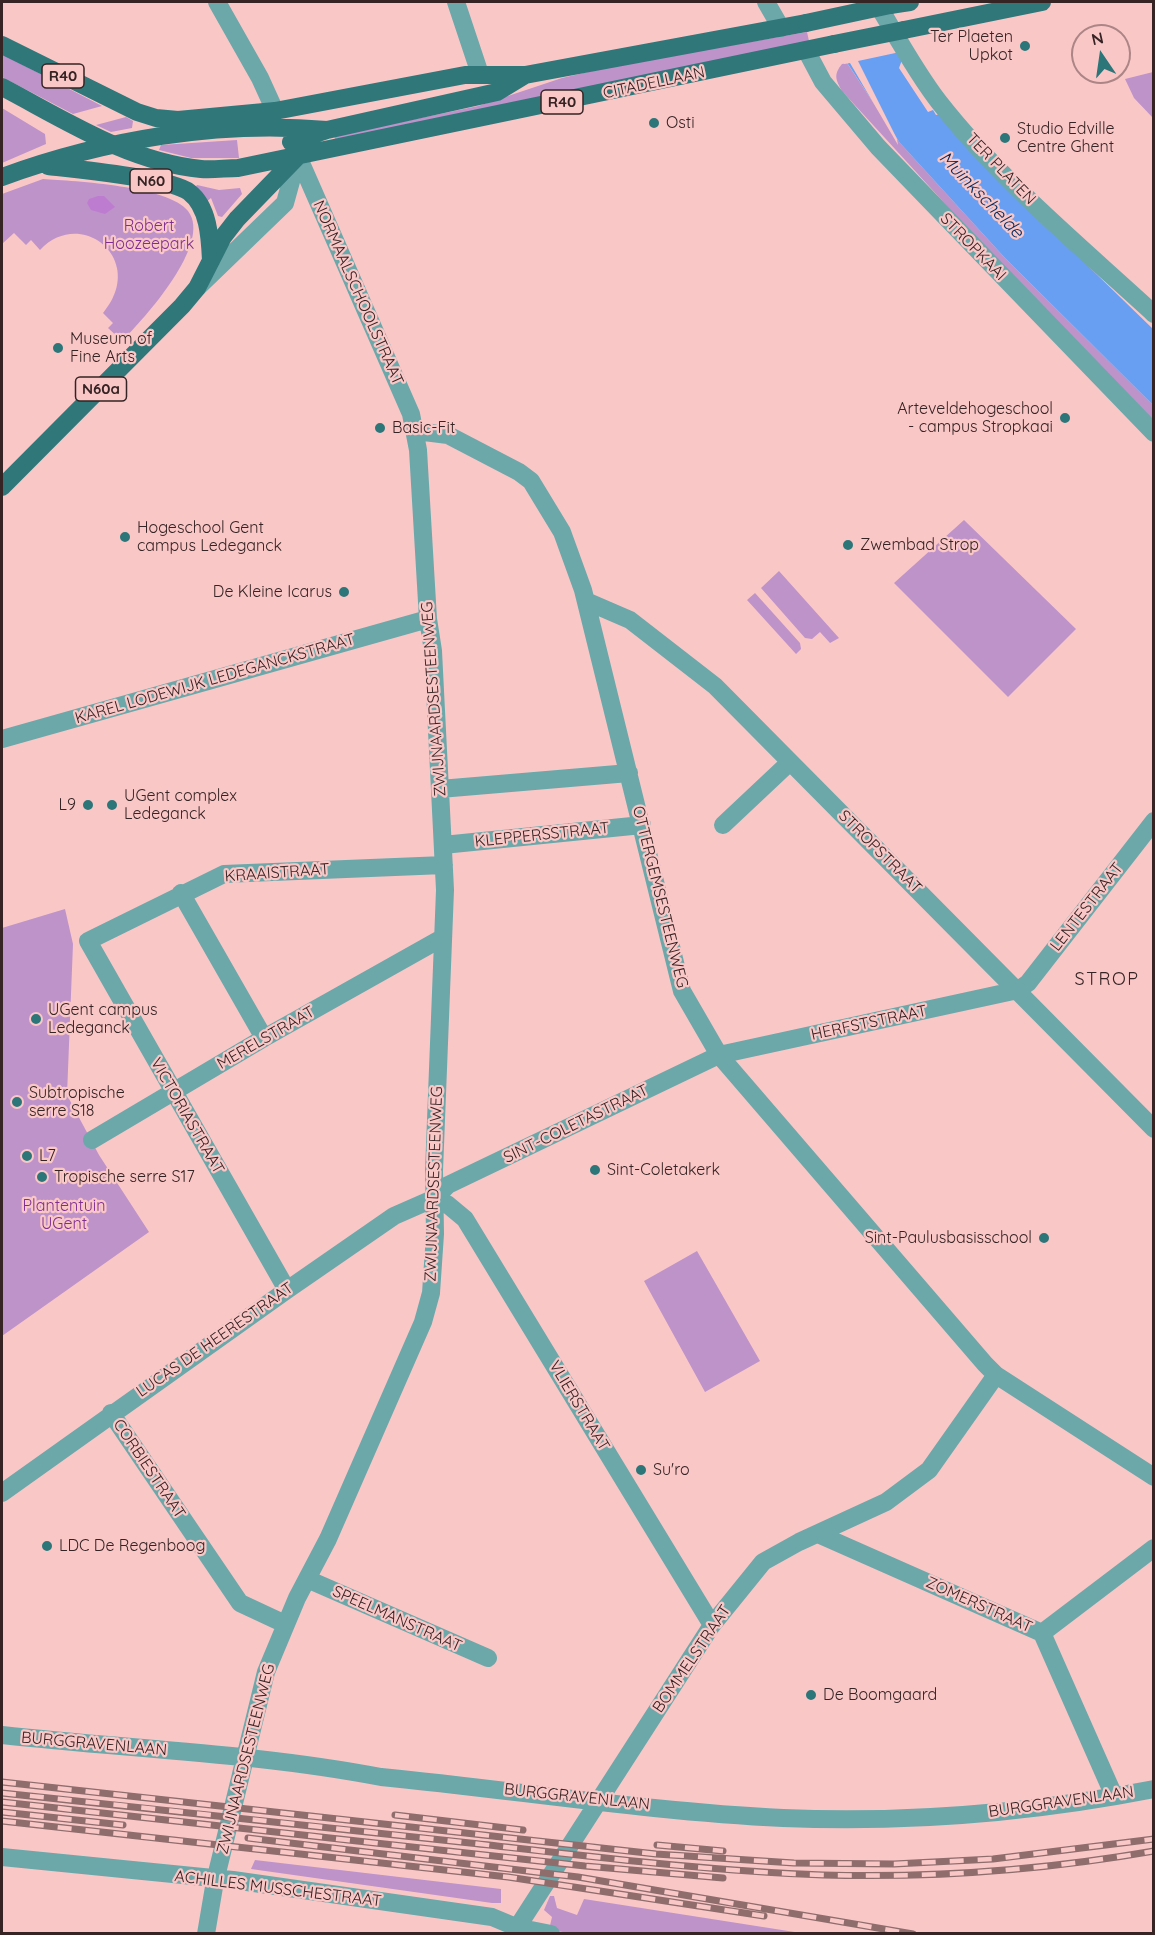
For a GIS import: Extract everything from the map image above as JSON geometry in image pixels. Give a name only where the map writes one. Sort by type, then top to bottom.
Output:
[{"type":"main road","name":"R40","points":[[1018,4],[1042,2]]},
{"type":"main road","name":"CITADELLAAN","points":[[286,134],[480,74],[525,75],[806,23],[896,3]]},
{"type":"main road","name":"CITADELLAAN","points":[[286,134],[806,50],[1018,4]]},
{"type":"main road","name":"R40","points":[[2,45],[126,107],[156,118],[286,134]]},
{"type":"main road","name":"CITADELLAAN","points":[[286,134],[327,130],[467,101],[497,92],[525,75]]},
{"type":"main road","name":"R40","points":[[2,87],[113,145],[150,159],[202,169],[245,167],[286,134]]},
{"type":"main road","name":"R40","points":[[113,145],[147,138],[191,134],[286,134]]},
{"type":"main road","name":"N60a","points":[[2,487],[154,337],[197,288],[211,265],[223,237],[237,219],[286,134]]},
{"type":"main road","name":"N60","points":[[2,177],[34,165],[113,145]]},
{"type":"main road","name":"N60","points":[[34,165],[110,174],[174,186],[189,192],[201,206],[206,222],[211,265]]},
{"type":"street","name":"NORMAALSCHOOLSTRAAT","points":[[217,2],[260,78],[286,134],[416,431]]},
{"type":"street","points":[[456,2],[480,74]]},
{"type":"street","points":[[766,2],[781,27]]},
{"type":"street","name":"TER PLATEN","points":[[896,3],[929,88],[979,148],[1051,220],[1154,314]]},
{"type":"street","name":"STROPKAAI","points":[[806,50],[823,82],[887,157],[1154,433]]},
{"type":"street","points":[[197,288],[285,203],[286,134]]},
{"type":"street","name":"OTTERGEMSESTEENWEG","points":[[416,431],[448,435],[531,481],[562,532],[586,601],[682,991],[719,1054],[931,1303],[996,1375],[1154,1477]]},
{"type":"street","name":"ZWIJNAARDSESTEENWEG","points":[[206,1934],[215,1881],[266,1672],[285,1624],[328,1539],[423,1322],[432,1277],[444,865],[433,651],[428,619],[416,431]]},
{"type":"street","name":"STROPSTRAAT","points":[[586,601],[630,620],[715,686],[1154,1129]]},
{"type":"street","name":"KAREL LODEWIJK LEDEGANCKSTRAAT","points":[[2,739],[428,619]]},
{"type":"street","points":[[723,825],[790,762]]},
{"type":"street","points":[[440,789],[629,773]]},
{"type":"street","name":"LENTESTRAAT","points":[[1018,990],[1028,983],[1154,821]]},
{"type":"street","name":"KLEPPERSSTRAAT","points":[[443,845],[642,825]]},
{"type":"street","name":"KRAAISTRAAT","points":[[88,941],[181,893],[224,874],[444,865]]},
{"type":"street","points":[[181,893],[264,1038]]},
{"type":"street","name":"MERELSTRAAT","points":[[92,1140],[264,1038],[442,938]]},
{"type":"street","name":"VICTORIASTRAAT","points":[[88,941],[287,1290]]},
{"type":"street","name":"HERFSTSTRAAT","points":[[719,1054],[1018,990]]},
{"type":"street","name":"SINT-COLETASTRAAT","points":[[435,1198],[448,1185],[719,1054]]},
{"type":"street","name":"LUCAS DE HEERESTRAAT","points":[[2,1493],[9,1477],[111,1413],[394,1216],[435,1198]]},
{"type":"street","name":"VLIERSTRAAT","points":[[435,1198],[447,1204],[465,1219],[712,1625]]},
{"type":"street","name":"BOMMELSTRAAT","points":[[515,1930],[712,1625],[763,1562],[886,1503],[929,1470],[996,1375]]},
{"type":"street","name":"CORBIESTRAAT","points":[[111,1413],[240,1603],[285,1624]]},
{"type":"street","name":"ZOMERSTRAAT","points":[[818,1534],[1042,1633],[1114,1796]]},
{"type":"street","points":[[1042,1633],[1154,1548]]},
{"type":"street","name":"SPEELMANSTRAAT","points":[[307,1579],[488,1658]]},
{"type":"street","name":"BURGGRAVENLAAN","points":[[2,1735],[331,1767],[381,1777],[598,1801],[782,1818],[859,1819],[986,1813],[1154,1789]]},
{"type":"street","name":"ACHILLES MUSSCHESTRAAT","points":[[2,1857],[215,1881],[233,1880],[492,1917],[515,1930],[551,1934]]},
{"type":"green space","points":[[807,32],[809,41],[336,142],[334,136],[478,106],[562,78],[618,65]]},
{"type":"green space","points":[[2,54],[102,106],[73,114],[2,77]]},
{"type":"green space","points":[[847,63],[900,143],[1005,258],[1153,405],[1153,422],[1001,265],[842,91],[836,74],[842,64]]},
{"type":"green space","points":[[1154,72],[1153,118],[1134,98],[1127,84],[1131,84],[1131,78]]},
{"type":"green space","points":[[2,108],[45,134],[46,144],[2,163]]},
{"type":"green space","points":[[126,117],[133,121],[132,128],[111,132],[96,125]]},
{"type":"green space","points":[[237,140],[239,158],[191,158],[159,150],[161,145]]},
{"type":"green space","name":"Robert Hoozeepark","points":[[43,179],[98,183],[142,190],[178,203],[188,211],[193,225],[191,242],[184,260],[159,299],[122,341],[108,328],[113,323],[103,313],[115,293],[118,275],[114,258],[104,245],[90,237],[73,234],[56,238],[40,250],[31,240],[26,245],[14,233],[2,244],[2,194]]},
{"type":"green space","points":[[197,185],[219,190],[240,188],[242,194],[222,217],[218,216],[211,198],[205,203],[195,188]]},
{"type":"green space","points":[[964,520],[1076,629],[1008,697],[894,583]]},
{"type":"green space","points":[[779,571],[839,638],[830,643],[820,632],[812,639],[805,638],[761,588]]},
{"type":"green space","points":[[755,593],[800,643],[801,649],[796,654],[747,600]]},
{"type":"green space","name":"Plantentuin UGent","points":[[65,909],[73,944],[67,1095],[99,1155],[149,1232],[2,1336],[2,928]]},
{"type":"green space","points":[[697,1251],[760,1361],[705,1392],[644,1281]]},
{"type":"green space","points":[[255,1860],[501,1889],[501,1903],[251,1869]]},
{"type":"green space","points":[[550,1896],[554,1896],[557,1908],[577,1915],[584,1899],[801,1933],[570,1933],[549,1930],[552,1917],[544,1910]]},
{"type":"shaded area","points":[[104,196],[115,207],[105,214],[91,210],[87,203],[89,199]]},
{"type":"water","name":"Muinkschelde","points":[[807,2],[864,2],[902,60],[899,68],[928,112],[933,110],[936,115],[941,114],[989,170],[1153,329],[1153,405],[1005,258],[900,143]]},
{"type":"pier","points":[[804,2],[868,2],[900,52],[858,61],[898,145],[850,63],[844,64]]},
{"type":"railway","points":[[2,1782],[656,1854],[794,1863],[894,1864],[993,1859],[1154,1839]]},
{"type":"railway","points":[[2,1793],[646,1862],[779,1873],[865,1876],[948,1874],[1031,1868],[1154,1851]]},
{"type":"railway","points":[[2,1802],[585,1866],[723,1878]]},
{"type":"railway","points":[[2,1812],[123,1825]]},
{"type":"railway","points":[[395,1815],[523,1830]]},
{"type":"railway","points":[[2,1821],[508,1877],[764,1916]]},
{"type":"railway","points":[[248,1838],[578,1877],[913,1934]]},
{"type":"railway","points":[[657,1845],[723,1851]]},
{"type":"place","name":"Ter Plaeten Upkot","points":[[1025,46]]},
{"type":"place","name":"Osti","points":[[654,123]]},
{"type":"place","name":"Studio Edville Centre Ghent","points":[[1005,138]]},
{"type":"place","name":"Museum of Fine Arts","points":[[58,348]]},
{"type":"place","name":"Arteveldehogeschool - campus Stropkaai","points":[[1065,418]]},
{"type":"place","name":"Basic-Fit","points":[[380,428]]},
{"type":"place","name":"Hogeschool Gent campus Ledeganck","points":[[125,537]]},
{"type":"place","name":"Zwembad Strop","points":[[848,545]]},
{"type":"place","name":"De Kleine Icarus","points":[[344,592]]},
{"type":"place","name":"L9","points":[[88,805]]},
{"type":"place","name":"UGent complex Ledeganck","points":[[112,805]]},
{"type":"place","name":"UGent campus Ledeganck","points":[[36,1019]]},
{"type":"place","name":"Subtropische serre S18","points":[[17,1102]]},
{"type":"place","name":"L7","points":[[27,1156]]},
{"type":"place","name":"Sint-Coletakerk","points":[[595,1170]]},
{"type":"place","name":"Tropische serre S17","points":[[42,1177]]},
{"type":"place","name":"Sint-Paulusbasisschool","points":[[1044,1238]]},
{"type":"place","name":"Su'ro","points":[[641,1470]]},
{"type":"place","name":"LDC De Regenboog","points":[[47,1546]]},
{"type":"place","name":"De Boomgaard","points":[[811,1695]]},
{"type":"district","name":"STROP","points":[[1107,980]]}]
